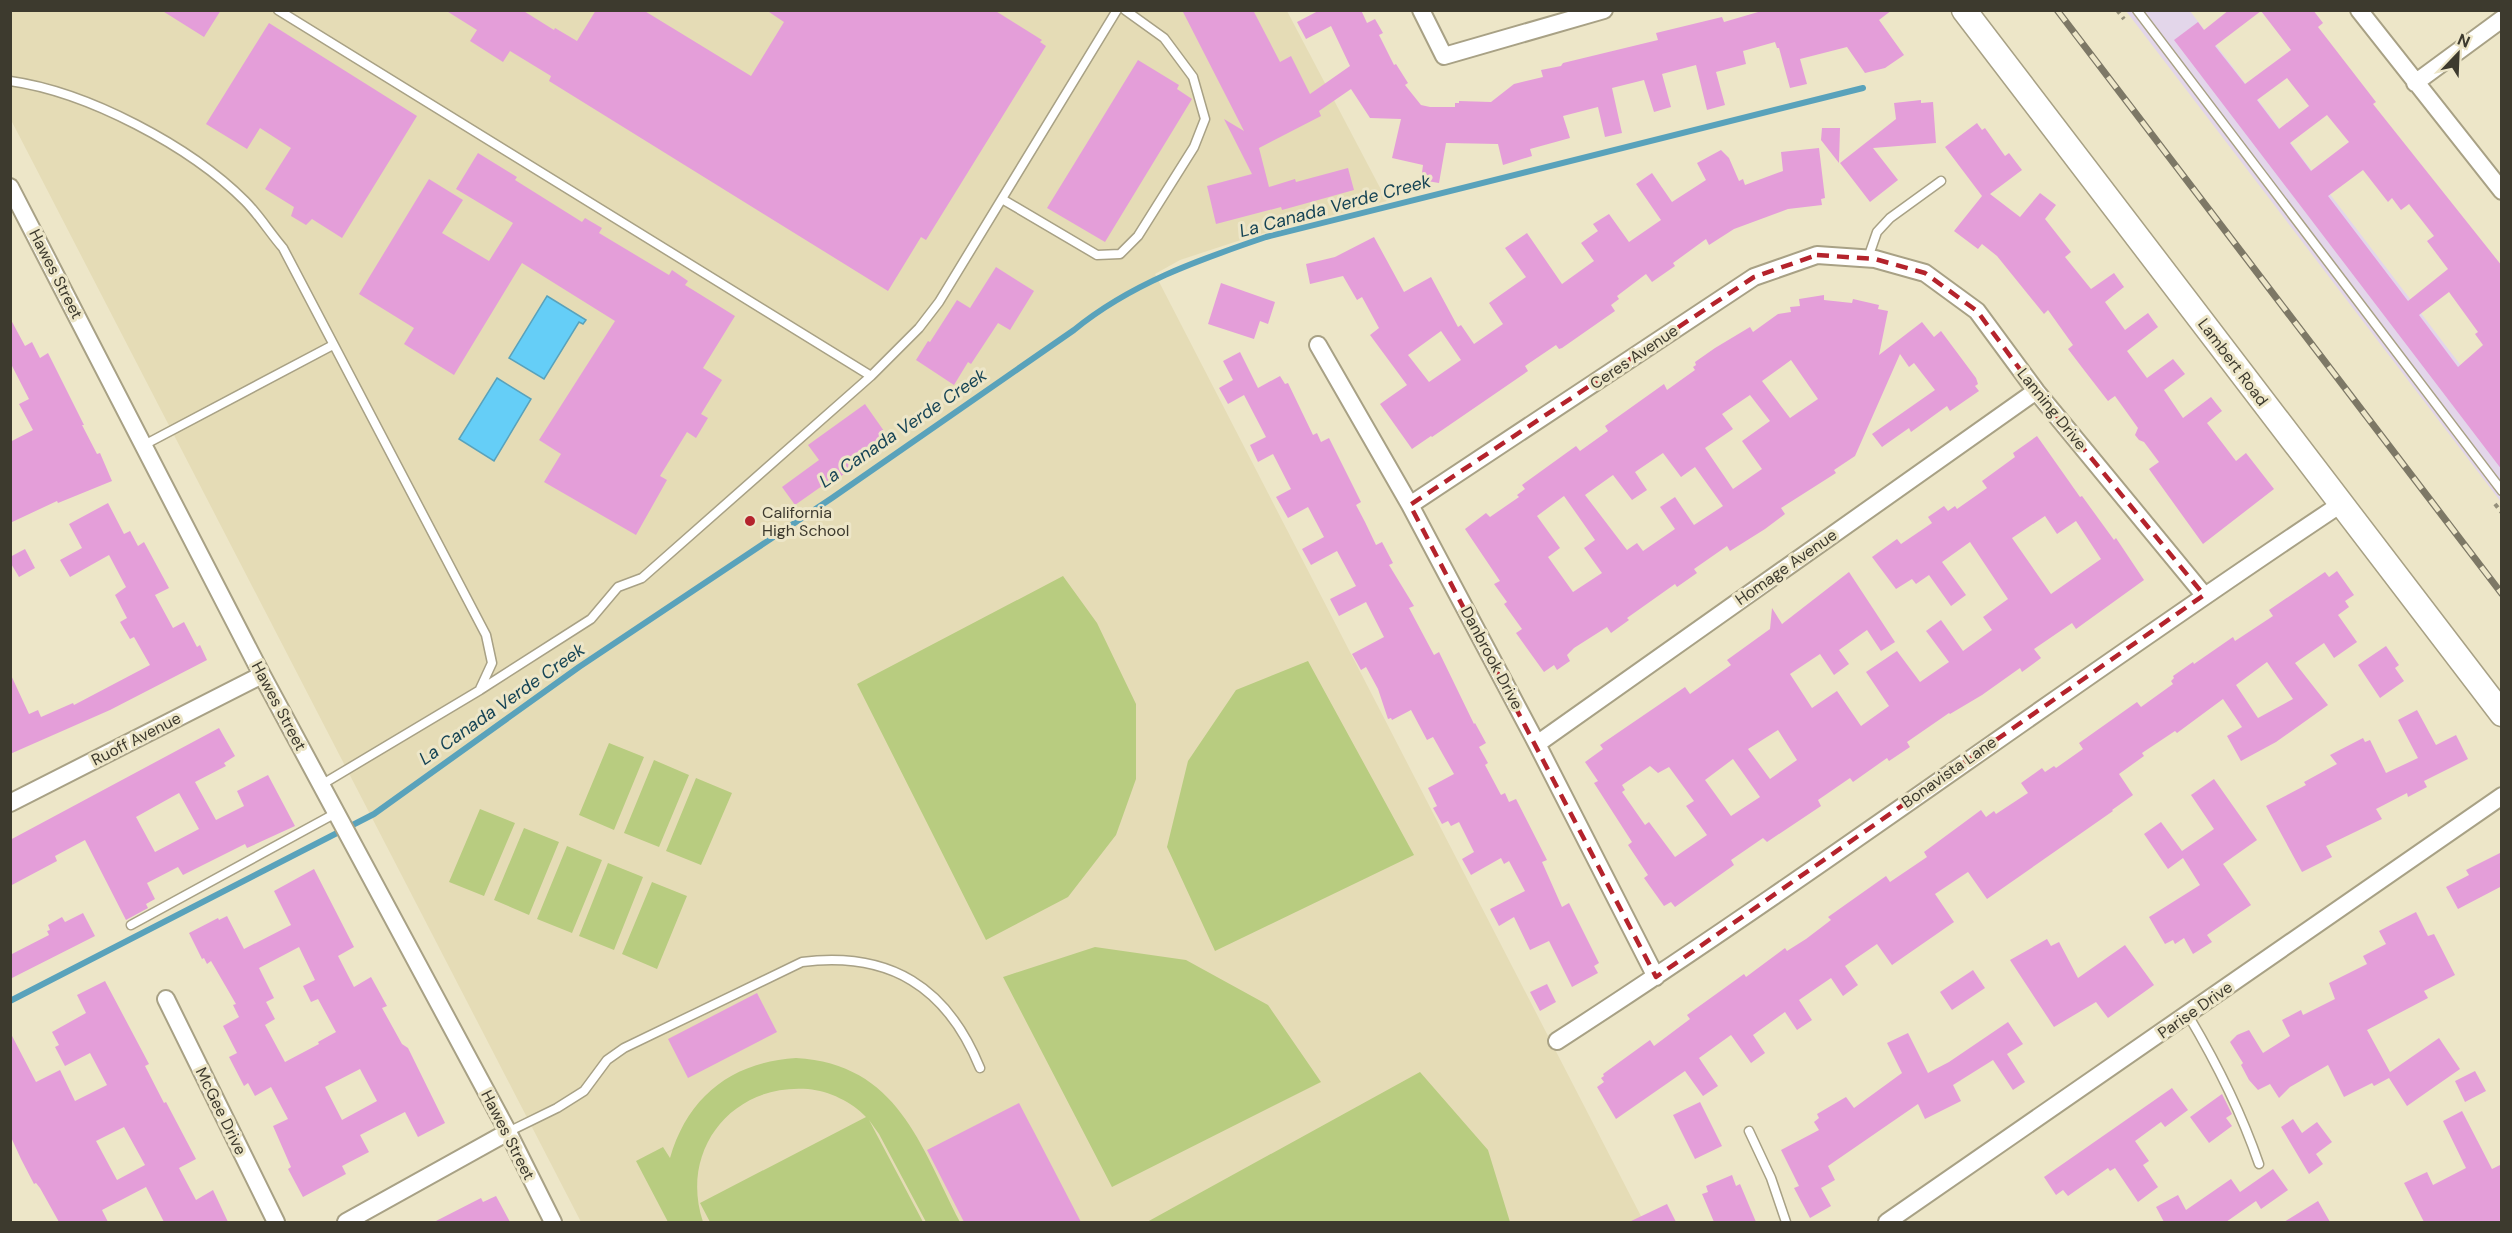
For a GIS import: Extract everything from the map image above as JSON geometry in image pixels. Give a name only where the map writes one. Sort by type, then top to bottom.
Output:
[{"type":"main road","name":"Lambert Road","points":[[1964,10],[2502,714]]},
{"type":"street","points":[[1421,10],[1444,56],[1604,10]]},
{"type":"street","points":[[2359,10],[2502,191]]},
{"type":"street","points":[[2415,83],[2502,19]]},
{"type":"street","name":"Hawes Street","points":[[10,187],[262,675],[508,1132],[553,1222]]},
{"type":"street","name":"Ceres Avenue","points":[[1410,505],[1754,277],[1817,255],[1872,259]]},
{"type":"street","name":"Lanning Drive","points":[[1872,259],[1925,273],[1977,311],[2036,391],[2204,595]]},
{"type":"street","name":"Danbrook Drive","points":[[1318,345],[1410,505],[1537,744],[1656,977]]},
{"type":"street","name":"Homage Avenue","points":[[1537,744],[2036,391]]},
{"type":"street","name":"Bonavista Lane","points":[[1557,1041],[1656,977],[2204,595],[2341,504]]},
{"type":"street","name":"Ruoff Avenue","points":[[10,802],[262,675]]},
{"type":"street","name":"Parise Drive","points":[[1887,1222],[2502,796]]},
{"type":"street","name":"McGee Drive","points":[[166,999],[276,1222]]},
{"type":"street","points":[[346,1222],[508,1132]]},
{"type":"lane","points":[[278,10],[871,376]]},
{"type":"lane","points":[[321,784],[480,690],[591,619],[618,587],[642,578],[871,376],[919,328],[939,302],[1117,10]]},
{"type":"lane","points":[[1002,199],[1097,255],[1120,254],[1138,236],[1194,147],[1205,119],[1193,77],[1164,39],[1125,10]]},
{"type":"lane","points":[[2137,10],[2502,491]]},
{"type":"lane","points":[[10,81],[63,94],[119,116],[165,141],[207,167],[246,202],[283,248],[486,635],[492,663],[480,690]]},
{"type":"lane","points":[[1872,259],[1877,232],[1890,218],[1941,181]]},
{"type":"lane","points":[[144,445],[333,345]]},
{"type":"lane","points":[[131,925],[338,816]]},
{"type":"lane","points":[[508,1132],[557,1108],[584,1091],[607,1060],[624,1048],[802,962],[829,959],[864,961],[887,968],[916,984],[947,1010],[970,1044],[980,1068]]},
{"type":"lane","points":[[2187,1015],[2227,1088],[2259,1164]]},
{"type":"lane","points":[[1749,1131],[1771,1178],[1786,1222]]},
{"type":"highlighted area","points":[[1817,255],[1875,259],[1925,273],[1977,311],[2036,391],[2204,595],[1656,977],[1410,505],[1754,277]]},
{"type":"shaded area","name":"California High School","points":[[11,11],[1287,11],[1387,201],[1253,236],[1180,260],[1155,274],[1644,1222],[581,1222],[11,120]]},
{"type":"shaded area","points":[[2126,11],[2190,11],[2501,418],[2501,502]]},
{"type":"green space","points":[[1063,576],[1097,623],[1136,704],[1136,779],[1116,835],[1068,897],[986,940],[857,684]]},
{"type":"green space","points":[[1308,661],[1414,855],[1215,951],[1167,847],[1188,761],[1236,690]]},
{"type":"green space","points":[[609,743],[644,757],[614,830],[579,815]]},
{"type":"green space","points":[[654,760],[689,775],[659,847],[624,833]]},
{"type":"green space","points":[[696,778],[732,793],[701,865],[666,851]]},
{"type":"green space","points":[[480,809],[515,823],[484,896],[449,882]]},
{"type":"green space","points":[[524,828],[559,842],[529,915],[494,900]]},
{"type":"green space","points":[[567,846],[602,860],[572,933],[537,919]]},
{"type":"green space","points":[[608,863],[643,877],[614,950],[579,936]]},
{"type":"green space","points":[[652,882],[687,896],[657,969],[622,954]]},
{"type":"green space","points":[[1095,947],[1186,960],[1268,1005],[1321,1082],[1112,1187],[1003,977]]},
{"type":"green space","points":[[796,1058],[831,1064],[859,1075],[882,1092],[901,1113],[917,1138],[960,1222],[926,1222],[879,1134],[869,1120],[923,1222],[710,1222],[700,1203],[866,1117],[840,1098],[808,1089],[781,1090],[756,1097],[735,1109],[718,1126],[706,1147],[699,1170],[698,1195],[703,1222],[668,1222],[636,1161],[663,1147],[670,1158],[688,1117],[716,1086],[733,1075],[773,1061]]},
{"type":"green space","points":[[1420,1072],[1488,1150],[1510,1222],[1147,1222]]},
{"type":"water","points":[[547,296],[586,320],[583,324],[579,322],[544,379],[509,358]]},
{"type":"water","points":[[497,378],[531,399],[494,461],[459,439]]},
{"type":"building","points":[[161,10],[221,10],[204,37]]},
{"type":"building","points":[[445,10],[522,10],[577,41],[596,10],[643,10],[751,76],[784,22],[766,10],[994,10],[1042,40],[1040,42],[1046,46],[926,240],[921,237],[888,291],[549,81],[551,76],[510,51],[503,62],[470,41],[477,30]]},
{"type":"building","points":[[1182,10],[1253,10],[1280,62],[1291,56],[1310,94],[1350,66],[1331,26],[1306,39],[1297,22],[1320,10],[1361,10],[1367,23],[1375,19],[1383,33],[1379,35],[1394,65],[1396,64],[1408,83],[1405,85],[1421,105],[1430,107],[1455,107],[1455,103],[1459,101],[1491,102],[1514,84],[1543,77],[1541,70],[1658,40],[1656,33],[1722,17],[1724,22],[1765,10],[1892,10],[1879,20],[1904,55],[1885,68],[1865,73],[1847,47],[1800,59],[1807,84],[1790,88],[1779,48],[1775,42],[1743,51],[1746,64],[1716,72],[1725,105],[1707,110],[1696,65],[1662,74],[1671,107],[1654,112],[1644,80],[1612,88],[1622,133],[1605,137],[1598,107],[1563,116],[1570,138],[1530,149],[1532,156],[1503,165],[1498,144],[1446,143],[1439,183],[1421,180],[1423,165],[1392,158],[1401,119],[1370,118],[1351,89],[1319,111],[1321,116],[1259,148],[1269,187],[1348,168],[1354,190],[1282,210],[1281,207],[1216,224],[1207,186],[1252,174],[1224,119],[1244,131]]},
{"type":"building","points":[[2229,10],[2313,10],[2323,23],[2318,27],[2376,102],[2373,104],[2502,266],[2502,470],[2174,40],[2198,22],[2204,30]],"holes":[[[2261,11],[2291,50],[2245,84],[2215,46]],[[2287,78],[2309,106],[2279,129],[2257,100]],[[2327,115],[2349,142],[2311,171],[2290,143]],[[2363,170],[2388,202],[2392,198],[2401,210],[2409,204],[2434,236],[2427,241],[2448,269],[2408,301],[2328,196]],[[2449,292],[2478,332],[2475,334],[2483,345],[2458,367],[2419,315]]]},
{"type":"building","points":[[269,23],[417,116],[342,238],[312,219],[306,225],[291,216],[294,207],[265,189],[291,148],[260,128],[247,149],[206,124]]},
{"type":"building","points":[[1138,60],[1179,85],[1177,89],[1192,99],[1105,242],[1047,208]]},
{"type":"building","points":[[1921,100],[1921,103],[1933,102],[1936,143],[1873,148],[1898,180],[1870,202],[1840,163],[1896,119],[1894,103]]},
{"type":"building","points":[[1977,123],[1982,130],[1985,128],[2005,156],[2009,153],[2022,170],[1990,194],[2020,217],[2040,193],[2056,205],[2045,219],[2071,252],[2065,257],[2091,289],[2114,273],[2124,287],[2105,302],[2125,330],[2148,313],[2158,327],[2127,351],[2147,378],[2173,359],[2185,374],[2164,390],[2183,418],[2211,397],[2222,411],[2207,423],[2236,461],[2246,453],[2274,489],[2203,544],[2149,469],[2159,462],[2144,442],[2135,435],[2138,428],[2115,396],[2108,401],[2084,370],[2068,349],[2073,345],[2048,310],[2044,314],[1997,256],[1982,244],[1978,249],[1954,231],[1982,196],[1945,147]]},
{"type":"building","points":[[1822,128],[1840,128],[1839,163],[1821,140]]},
{"type":"building","points":[[1819,148],[1825,198],[1821,199],[1822,205],[1788,209],[1734,229],[1709,245],[1706,239],[1673,263],[1675,266],[1652,282],[1646,274],[1617,296],[1619,299],[1611,305],[1615,311],[1562,348],[1559,349],[1556,345],[1525,366],[1528,371],[1412,449],[1380,404],[1407,385],[1370,335],[1379,328],[1362,297],[1357,300],[1343,276],[1310,284],[1306,264],[1335,257],[1374,237],[1404,292],[1431,277],[1458,327],[1461,325],[1474,344],[1503,324],[1489,303],[1526,277],[1505,248],[1527,233],[1562,284],[1594,261],[1581,243],[1598,231],[1593,224],[1609,214],[1629,242],[1661,220],[1636,184],[1652,173],[1672,202],[1706,180],[1697,163],[1721,150],[1729,158],[1739,181],[1743,179],[1745,185],[1783,171],[1781,152]],"holes":[[[1441,331],[1461,360],[1429,382],[1408,355]]]},
{"type":"building","points":[[478,153],[517,177],[515,180],[582,222],[585,218],[602,228],[599,233],[669,275],[672,270],[688,281],[685,285],[735,316],[703,368],[722,380],[701,414],[708,418],[696,438],[687,432],[660,476],[667,480],[636,535],[544,482],[561,454],[539,440],[615,321],[522,263],[454,375],[404,344],[414,328],[359,294],[429,179],[463,200],[442,233],[489,261],[513,223],[456,189]]},
{"type":"building","points":[[996,267],[1034,291],[1010,330],[998,323],[971,364],[968,362],[954,385],[916,360],[957,300],[970,308]]},
{"type":"building","points":[[1221,283],[1275,302],[1268,324],[1260,321],[1254,339],[1208,324]]},
{"type":"building","points":[[1824,295],[1824,300],[1852,303],[1853,299],[1879,305],[1878,309],[1888,311],[1879,355],[1922,322],[1934,337],[1941,331],[1976,378],[1978,384],[1975,386],[1979,391],[1950,411],[1947,406],[1911,432],[1909,428],[1882,447],[1872,434],[1935,390],[1914,363],[1909,367],[1900,354],[1855,456],[1834,470],[1836,473],[1781,508],[1785,514],[1765,529],[1730,551],[1727,546],[1694,569],[1697,573],[1677,587],[1675,584],[1627,618],[1629,620],[1611,633],[1607,627],[1574,648],[1567,655],[1570,661],[1557,670],[1554,665],[1544,672],[1516,633],[1522,629],[1504,604],[1507,602],[1494,584],[1500,581],[1465,529],[1486,513],[1490,517],[1519,497],[1517,495],[1525,489],[1522,485],[1576,446],[1580,451],[1608,431],[1605,426],[1664,384],[1667,390],[1695,370],[1693,367],[1696,365],[1695,362],[1715,348],[1750,327],[1753,332],[1778,314],[1791,312],[1790,307],[1800,306],[1799,299]],"holes":[[[1791,360],[1818,399],[1790,418],[1762,381]],[[1750,395],[1770,421],[1742,441],[1762,469],[1733,489],[1705,448],[1733,429],[1722,414]],[[1663,453],[1681,477],[1695,467],[1723,506],[1694,525],[1675,497],[1660,507],[1675,529],[1643,551],[1637,543],[1627,550],[1585,495],[1613,475],[1632,500],[1647,490],[1635,472]],[[1564,496],[1595,540],[1584,548],[1602,573],[1573,592],[1548,557],[1560,548],[1537,516]]]},
{"type":"building","points":[[10,318],[25,346],[32,342],[40,358],[48,353],[112,481],[58,503],[57,501],[10,523],[10,442],[33,430],[19,404],[29,399],[10,362]]},
{"type":"building","points":[[1240,352],[1258,388],[1280,376],[1285,384],[1288,383],[1313,435],[1317,433],[1321,442],[1329,438],[1361,502],[1356,505],[1376,545],[1382,542],[1393,563],[1389,565],[1414,606],[1409,608],[1434,655],[1439,652],[1474,724],[1486,743],[1479,747],[1488,763],[1485,765],[1501,795],[1505,793],[1509,802],[1516,799],[1547,860],[1542,862],[1562,907],[1569,903],[1599,963],[1594,966],[1598,973],[1572,987],[1549,941],[1530,950],[1514,917],[1499,926],[1490,909],[1525,891],[1509,861],[1504,864],[1501,858],[1471,875],[1462,859],[1474,852],[1459,822],[1451,826],[1448,821],[1442,824],[1433,808],[1437,806],[1428,788],[1454,774],[1433,737],[1427,740],[1411,710],[1392,720],[1388,719],[1378,689],[1366,667],[1361,670],[1352,654],[1384,637],[1366,602],[1339,616],[1330,599],[1356,586],[1337,551],[1311,565],[1302,549],[1324,537],[1308,507],[1288,518],[1276,497],[1291,489],[1273,454],[1258,462],[1250,445],[1266,437],[1244,395],[1228,404],[1219,388],[1233,380],[1223,361]]},
{"type":"building","points":[[865,404],[891,441],[795,505],[782,487],[819,460],[808,445]]},
{"type":"building","points":[[2037,436],[2080,497],[2082,496],[2114,540],[2116,538],[2144,580],[2076,629],[2072,623],[2034,649],[2041,658],[2022,672],[2020,668],[1982,695],[1949,713],[1907,742],[1910,747],[1889,761],[1887,758],[1853,782],[1850,778],[1818,800],[1821,806],[1767,842],[1763,838],[1731,860],[1734,865],[1675,907],[1671,902],[1664,906],[1644,878],[1648,875],[1628,845],[1632,842],[1594,783],[1598,781],[1585,762],[1603,749],[1600,745],[1685,687],[1690,694],[1731,665],[1727,660],[1770,629],[1772,608],[1782,624],[1849,572],[1895,642],[1881,651],[1867,630],[1839,650],[1849,664],[1834,675],[1820,654],[1790,674],[1812,708],[1837,691],[1861,726],[1889,706],[1866,672],[1897,651],[1920,682],[1949,662],[1926,631],[1941,620],[1963,651],[1992,630],[1983,617],[2008,599],[1970,542],[1942,562],[1966,595],[1951,606],[1929,575],[1916,584],[1912,579],[1896,589],[1872,557],[1897,539],[1901,544],[1932,523],[1928,517],[1944,506],[1948,511],[1955,506],[1957,509],[1987,488],[1982,481],[2015,457],[2013,453]],"holes":[[[2045,516],[2057,534],[2076,521],[2101,559],[2051,594],[2012,538]],[[1778,730],[1797,760],[1770,779],[1748,749]],[[1733,759],[1760,797],[1731,816],[1705,780]],[[1650,766],[1658,773],[1669,767],[1694,801],[1686,806],[1707,835],[1675,857],[1649,822],[1645,825],[1622,792],[1625,790],[1622,785]]]},
{"type":"building","points":[[108,503],[124,534],[130,531],[138,546],[144,542],[169,588],[155,595],[173,628],[184,622],[197,647],[200,645],[207,660],[110,710],[10,754],[10,673],[29,714],[38,710],[41,717],[73,703],[74,705],[150,665],[134,637],[130,639],[120,622],[127,618],[115,595],[126,587],[109,555],[70,577],[60,560],[82,548],[69,524]]},
{"type":"building","points":[[25,549],[35,568],[19,577],[10,562],[10,557]]},
{"type":"building","points":[[2337,571],[2354,595],[2345,601],[2349,607],[2338,615],[2357,642],[2334,658],[2324,643],[2295,663],[2328,705],[2276,742],[2241,761],[2227,736],[2242,727],[2223,699],[2177,733],[2175,731],[2142,753],[2144,756],[2119,774],[2133,795],[2113,811],[1987,899],[1968,872],[1935,894],[1954,922],[1892,965],[1877,944],[1845,966],[1858,985],[1843,996],[1831,978],[1799,1000],[1812,1020],[1797,1030],[1785,1012],[1753,1035],[1765,1053],[1751,1063],[1731,1035],[1699,1058],[1718,1086],[1703,1096],[1685,1071],[1616,1119],[1597,1087],[1604,1082],[1601,1078],[1603,1074],[1650,1040],[1654,1046],[1690,1019],[1687,1015],[1744,974],[1746,977],[1785,948],[1787,951],[1806,939],[1831,920],[1828,917],[1886,876],[1890,882],[1927,857],[1924,852],[1981,810],[1986,817],[1994,811],[1996,814],[2028,793],[2021,783],[2042,768],[2045,772],[2054,766],[2056,768],[2083,749],[2079,743],[2137,702],[2141,707],[2173,684],[2171,681],[2173,676],[2193,662],[2194,664],[2233,637],[2235,641],[2273,616],[2269,610],[2325,572],[2329,577]],"holes":[[[2267,662],[2293,699],[2258,718],[2236,685]]]},
{"type":"building","points":[[2386,646],[2399,665],[2395,668],[2404,681],[2380,698],[2358,665]]},
{"type":"building","points":[[2417,710],[2436,745],[2456,735],[2468,759],[2424,781],[2427,787],[2408,797],[2407,793],[2376,809],[2382,819],[2326,846],[2332,857],[2302,872],[2266,806],[2306,785],[2304,782],[2337,764],[2330,755],[2363,738],[2365,742],[2370,740],[2386,773],[2418,758],[2398,720]]},
{"type":"building","points":[[219,728],[235,756],[224,763],[226,766],[195,782],[216,820],[244,806],[237,791],[268,775],[295,826],[247,848],[245,844],[183,875],[178,867],[147,883],[155,899],[146,904],[148,908],[126,920],[85,840],[55,856],[57,861],[10,886],[10,840]],"holes":[[[179,793],[199,829],[155,852],[136,817]]]},
{"type":"building","points":[[2214,779],[2257,840],[2223,864],[2251,905],[2207,935],[2212,942],[2193,954],[2184,938],[2175,944],[2173,940],[2165,944],[2149,917],[2200,885],[2183,858],[2168,869],[2144,834],[2161,822],[2182,851],[2214,829],[2191,795]]},
{"type":"building","points":[[2502,852],[2502,886],[2458,909],[2446,887],[2469,875],[2466,870]]},
{"type":"building","points":[[314,869],[354,947],[338,956],[354,987],[371,977],[387,1006],[382,1008],[402,1044],[408,1048],[445,1123],[418,1137],[405,1112],[360,1135],[369,1152],[342,1166],[346,1174],[303,1197],[288,1169],[291,1167],[273,1126],[288,1119],[271,1087],[255,1096],[248,1083],[244,1086],[229,1057],[237,1053],[223,1026],[239,1017],[233,1005],[236,1004],[211,961],[207,964],[204,958],[202,959],[189,933],[218,918],[219,920],[227,916],[244,949],[291,925],[274,891]],"holes":[[[299,947],[315,980],[303,986],[311,1002],[318,999],[336,1032],[285,1062],[265,1025],[275,1019],[266,1002],[274,998],[259,968]],[[360,1069],[377,1101],[342,1120],[325,1087]]]},
{"type":"building","points":[[2416,912],[2428,936],[2434,934],[2455,975],[2424,991],[2428,998],[2367,1030],[2390,1072],[2439,1038],[2460,1069],[2407,1106],[2389,1078],[2374,1086],[2372,1083],[2344,1097],[2328,1065],[2290,1087],[2279,1098],[2270,1084],[2258,1090],[2249,1080],[2241,1065],[2243,1063],[2230,1042],[2237,1035],[2249,1030],[2263,1053],[2290,1036],[2282,1020],[2301,1010],[2303,1015],[2335,999],[2329,983],[2367,964],[2363,956],[2386,944],[2379,931]]},
{"type":"building","points":[[83,913],[95,936],[10,979],[10,955],[49,935],[48,925],[62,917],[65,922]]},
{"type":"building","points":[[2047,939],[2051,946],[2059,942],[2078,978],[2125,945],[2154,985],[2108,1018],[2096,1002],[2054,1027],[2010,960]]},
{"type":"building","points":[[1973,970],[1985,988],[1952,1010],[1940,992]]},
{"type":"building","points":[[105,981],[149,1064],[145,1066],[196,1159],[179,1168],[196,1200],[213,1190],[228,1222],[164,1222],[146,1187],[102,1210],[108,1222],[59,1222],[40,1188],[36,1183],[34,1184],[10,1135],[10,1032],[36,1082],[60,1070],[75,1101],[107,1085],[90,1053],[65,1066],[55,1047],[59,1045],[52,1032],[86,1013],[77,995]],"holes":[[[124,1127],[145,1165],[117,1180],[96,1141]]]},
{"type":"building","points":[[1547,984],[1556,1002],[1540,1011],[1530,992]]},
{"type":"building","points":[[757,993],[777,1032],[688,1078],[668,1039]]},
{"type":"building","points":[[2008,1022],[2023,1044],[2007,1054],[2025,1082],[2013,1090],[1993,1060],[1953,1085],[1961,1101],[1925,1119],[1918,1104],[1828,1166],[1835,1180],[1821,1188],[1831,1206],[1810,1218],[1794,1188],[1799,1186],[1781,1150],[1819,1130],[1814,1122],[1819,1118],[1817,1114],[1846,1097],[1854,1108],[1902,1073],[1887,1043],[1908,1033],[1928,1073],[1949,1062]]},
{"type":"building","points":[[2475,1071],[2486,1091],[2465,1102],[2455,1081]]},
{"type":"building","points":[[2172,1088],[2188,1110],[2165,1127],[2161,1122],[2135,1141],[2149,1161],[2143,1165],[2158,1187],[2138,1202],[2115,1168],[2110,1171],[2108,1168],[2068,1196],[2063,1190],[2056,1195],[2044,1177]]},
{"type":"building","points":[[2222,1094],[2232,1114],[2226,1118],[2232,1126],[2209,1143],[2190,1117]]},
{"type":"building","points":[[1700,1102],[1722,1146],[1695,1159],[1673,1115]]},
{"type":"building","points":[[1019,1103],[1081,1222],[964,1222],[927,1150]]},
{"type":"building","points":[[2462,1111],[2492,1169],[2502,1164],[2502,1222],[2424,1222],[2404,1183],[2427,1172],[2433,1185],[2466,1168],[2443,1121]]},
{"type":"building","points":[[2293,1119],[2302,1133],[2317,1122],[2332,1142],[2316,1154],[2323,1164],[2309,1174],[2281,1127]]},
{"type":"building","points":[[2273,1169],[2288,1190],[2261,1209],[2256,1201],[2226,1222],[2164,1222],[2156,1207],[2178,1195],[2186,1210],[2231,1179],[2240,1192]]},
{"type":"building","points":[[1732,1175],[1736,1186],[1740,1184],[1756,1222],[1714,1222],[1702,1194],[1708,1192],[1706,1186]]},
{"type":"building","points":[[496,1196],[510,1222],[434,1222],[481,1198],[483,1202]]},
{"type":"building","points":[[2318,1201],[2330,1222],[2284,1222]]},
{"type":"building","points":[[1667,1204],[1676,1222],[1629,1222]]},
{"type":"waterway","name":"La Canada Verde Creek","points":[[10,1001],[374,814],[579,667],[832,498],[1118,299],[1141,286],[1190,264],[1266,237],[1863,88]]},
{"type":"railway","points":[[2057,10],[2502,594]]},
{"type":"place","name":"California High School","points":[[750,521]]}]
